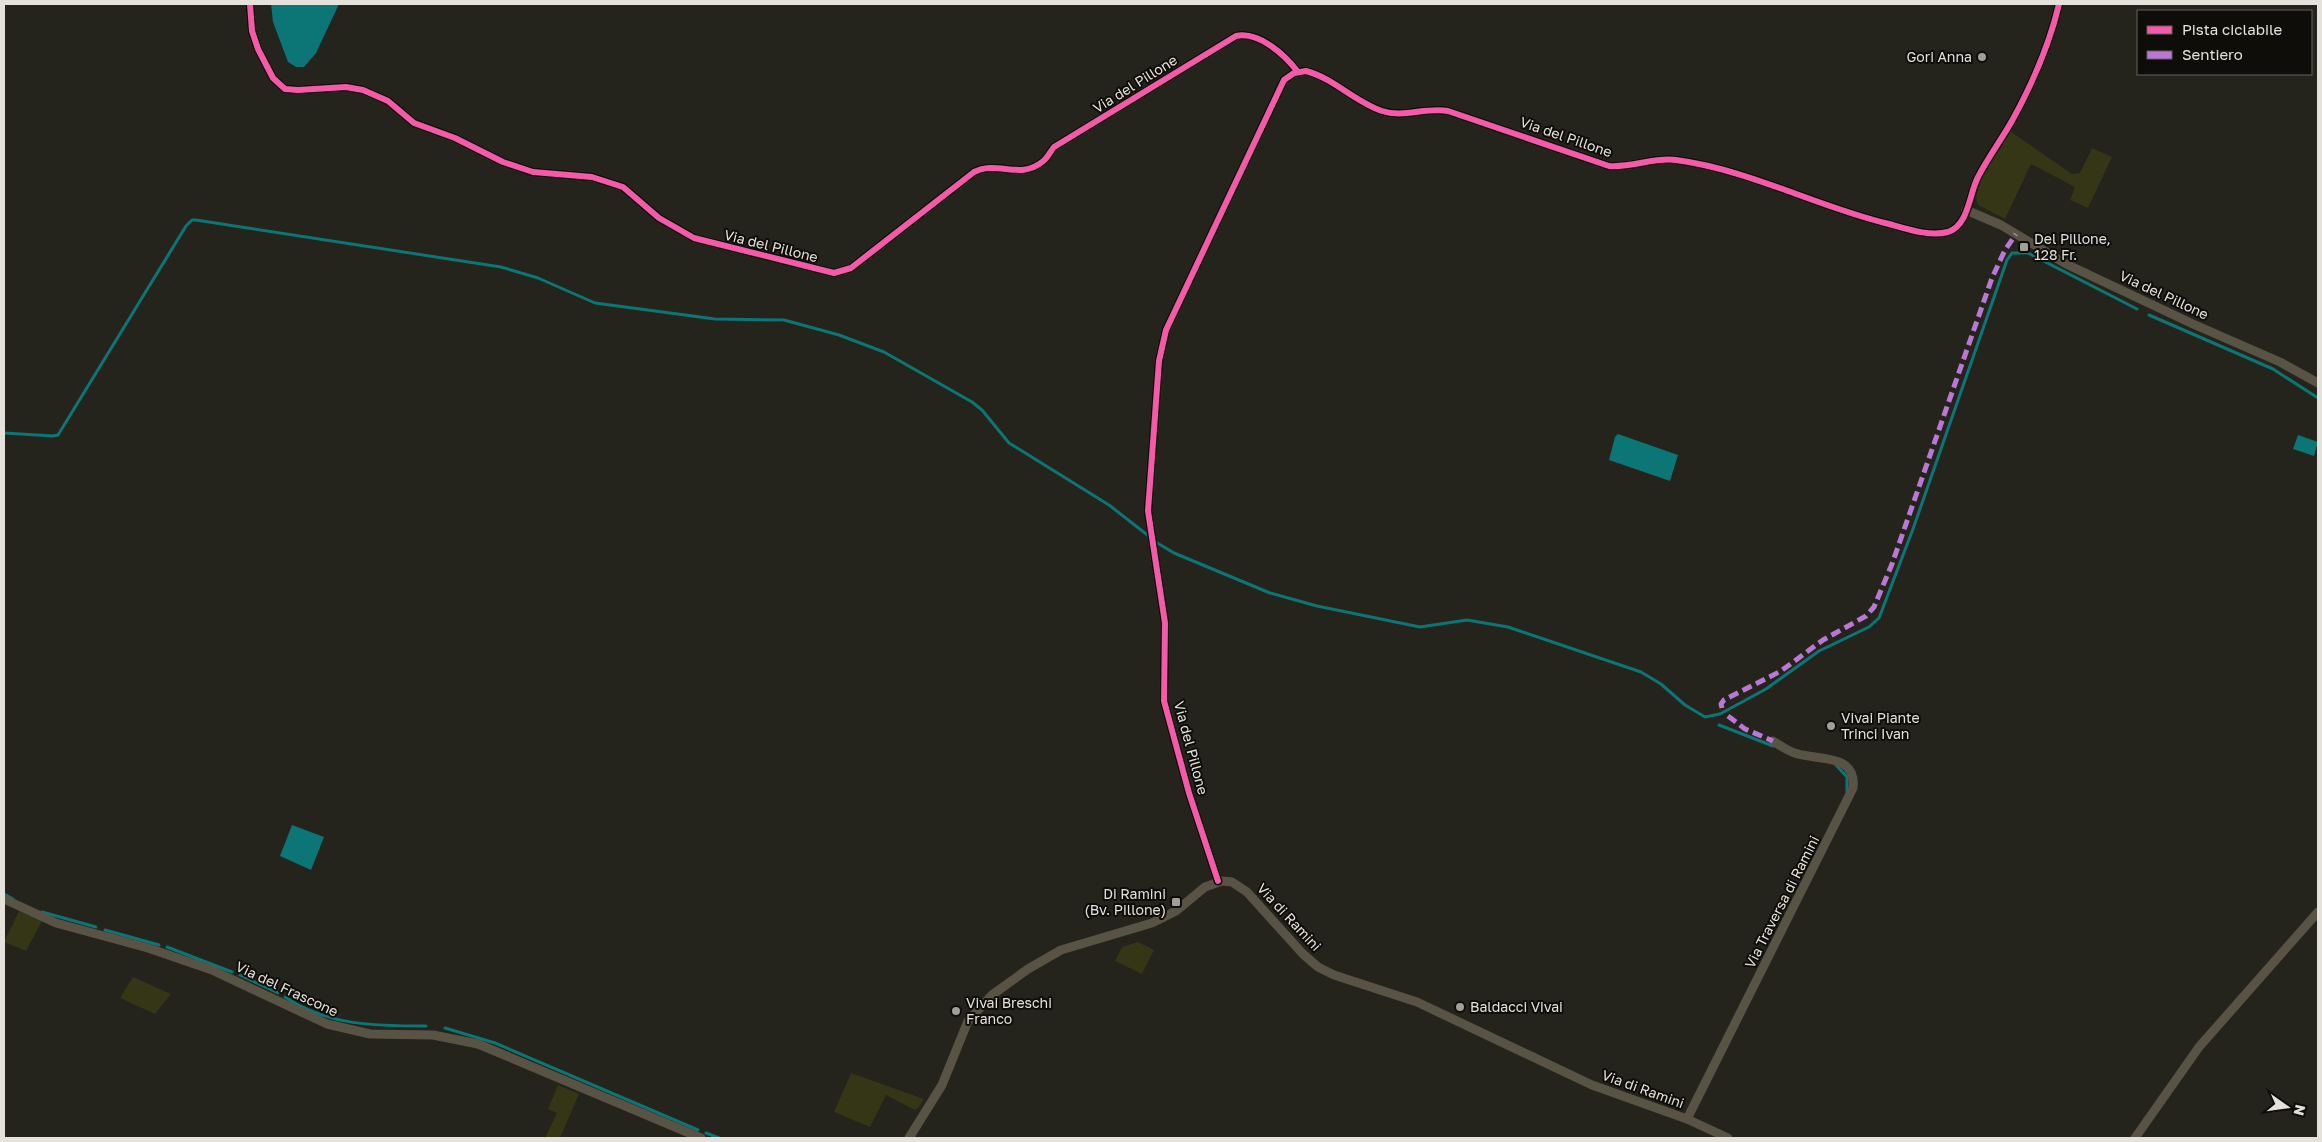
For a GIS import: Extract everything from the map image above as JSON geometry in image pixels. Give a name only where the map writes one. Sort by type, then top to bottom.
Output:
[{"type":"street","name":"Via del Pillone","points":[[250,4],[252,31],[258,49],[272,78],[285,89],[346,87],[362,90],[388,101],[414,123],[455,138],[503,162],[533,172],[592,177],[623,187],[659,218],[694,238],[834,273],[851,268],[974,172],[990,167],[1020,172],[1032,168],[1042,162],[1054,147],[1236,36],[1248,35],[1266,44],[1288,60],[1298,72]]},
{"type":"street","points":[[1966,210],[1978,176],[2014,118],[2031,82],[2059,4]]},
{"type":"street","name":"Via del Pillone","points":[[1218,881],[1166,713],[1164,678],[1165,623],[1148,523],[1150,467],[1158,371],[1166,330],[1279,88],[1288,76],[1298,72],[1310,72],[1382,111],[1397,113],[1436,109],[1448,111],[1609,166],[1630,167],[1668,160],[1697,164],[1756,179],[1856,215],[1921,232],[1939,233],[1952,230],[1960,223],[1966,210],[2001,225],[2066,264],[2316,380]]},
{"type":"street","name":"Via Traversa di Ramini","points":[[1687,1119],[1854,788],[1852,774],[1843,763],[1832,758],[1795,753],[1773,741]]},
{"type":"street","points":[[909,1138],[942,1085],[968,1021],[992,995],[1028,969],[1061,950],[1152,923],[1176,911],[1199,892],[1218,881]]},
{"type":"street","name":"Via di Ramini","points":[[1218,881],[1232,882],[1247,892],[1303,954],[1334,975],[1417,1002],[1592,1085],[1687,1119],[1728,1138]]},
{"type":"street","name":"Via del Frascone","points":[[4,899],[56,922],[148,948],[212,970],[327,1024],[370,1034],[433,1035],[478,1044],[701,1138]]},
{"type":"street","points":[[2135,1138],[2194,1054],[2318,912]]},
{"type":"green space","points":[[2010,131],[2072,174],[2080,173],[2092,148],[2112,157],[2088,208],[2070,200],[2075,187],[2031,164],[2005,219],[1978,205],[1976,197],[1982,178]]},
{"type":"green space","points":[[19,911],[42,921],[26,951],[4,942]]},
{"type":"green space","points":[[1138,942],[1154,950],[1142,974],[1115,961],[1122,947]]},
{"type":"green space","points":[[133,977],[171,994],[155,1014],[120,998]]},
{"type":"green space","points":[[851,1073],[924,1099],[915,1110],[886,1095],[870,1127],[834,1112]]},
{"type":"green space","points":[[558,1085],[579,1094],[560,1138],[545,1138],[557,1113],[548,1109]]},
{"type":"water","points":[[271,4],[339,4],[316,53],[304,67],[296,67],[288,62],[273,22]]},
{"type":"water","points":[[1618,434],[1678,455],[1670,481],[1609,460],[1615,437]]},
{"type":"water","points":[[2298,435],[2318,442],[2314,456],[2293,449]]},
{"type":"water","points":[[292,825],[324,837],[311,870],[280,856]]},
{"type":"waterway","points":[[4,433],[58,435],[186,226],[192,220],[196,220],[501,267],[538,278],[595,303],[715,319],[784,320],[839,335],[884,352],[972,402],[982,410],[1009,443],[1109,505],[1150,537]]},
{"type":"waterway","points":[[1154,541],[1174,553],[1270,593],[1317,606],[1420,627],[1467,620],[1508,627],[1641,672],[1661,684],[1685,705],[1705,717],[1720,714],[1766,689],[1819,651],[1869,627],[1879,618],[1913,529],[2007,260],[2012,253],[2028,253],[2137,309]]},
{"type":"waterway","points":[[2149,315],[2273,369],[2318,398]]},
{"type":"waterway","points":[[1719,725],[1773,746]]},
{"type":"waterway","points":[[1836,765],[1847,777],[1847,792]]},
{"type":"waterway","points":[[4,894],[13,899]]},
{"type":"waterway","points":[[42,912],[96,927]]},
{"type":"waterway","points":[[105,930],[159,945]]},
{"type":"waterway","points":[[167,947],[232,972]]},
{"type":"waterway","points":[[240,975],[278,993]]},
{"type":"waterway","points":[[285,997],[301,1007],[335,1019],[389,1026],[426,1026]]},
{"type":"waterway","points":[[445,1028],[495,1043],[698,1130]]},
{"type":"waterway","points":[[706,1133],[719,1138]]},
{"type":"marked path","points":[[1722,708],[1721,704],[1724,700],[1781,671],[1823,640],[1866,616],[1874,607],[1892,564],[1992,278],[2005,250],[2016,234]]},
{"type":"marked path","points":[[1728,716],[1745,729],[1773,741]]},
{"type":"cycle path","points":[[250,4],[252,31],[258,49],[273,78],[285,89],[346,87],[363,90],[388,101],[414,123],[455,138],[503,162],[533,172],[592,177],[623,187],[659,218],[694,238],[834,273],[851,268],[974,172],[991,168],[1017,170],[1034,167],[1042,162],[1054,147],[1236,36],[1254,37],[1271,46],[1286,58],[1298,72]]},
{"type":"cycle path","points":[[1218,881],[1189,793],[1164,701],[1165,623],[1148,511],[1159,361],[1166,330],[1284,80],[1294,73],[1306,71],[1316,74],[1382,111],[1390,113],[1431,110],[1448,111],[1609,166],[1668,159],[1704,165],[1757,180],[1862,217],[1918,232],[1934,234],[1948,232],[1955,228],[1964,216],[1978,177],[2013,119],[2034,78],[2051,34],[2059,4]]},
{"type":"place","name":"Gori Anna","points":[[1982,57]]},
{"type":"place","name":"Del Pillone, 128 Fr.","points":[[2024,247]]},
{"type":"place","name":"Vivai Piante Trinci Ivan","points":[[1831,726]]},
{"type":"place","name":"Di Ramini (Bv. Pillone)","points":[[1176,902]]},
{"type":"place","name":"Baldacci Vivai","points":[[1460,1007]]},
{"type":"place","name":"Vivai Breschi Franco","points":[[956,1011]]}]
